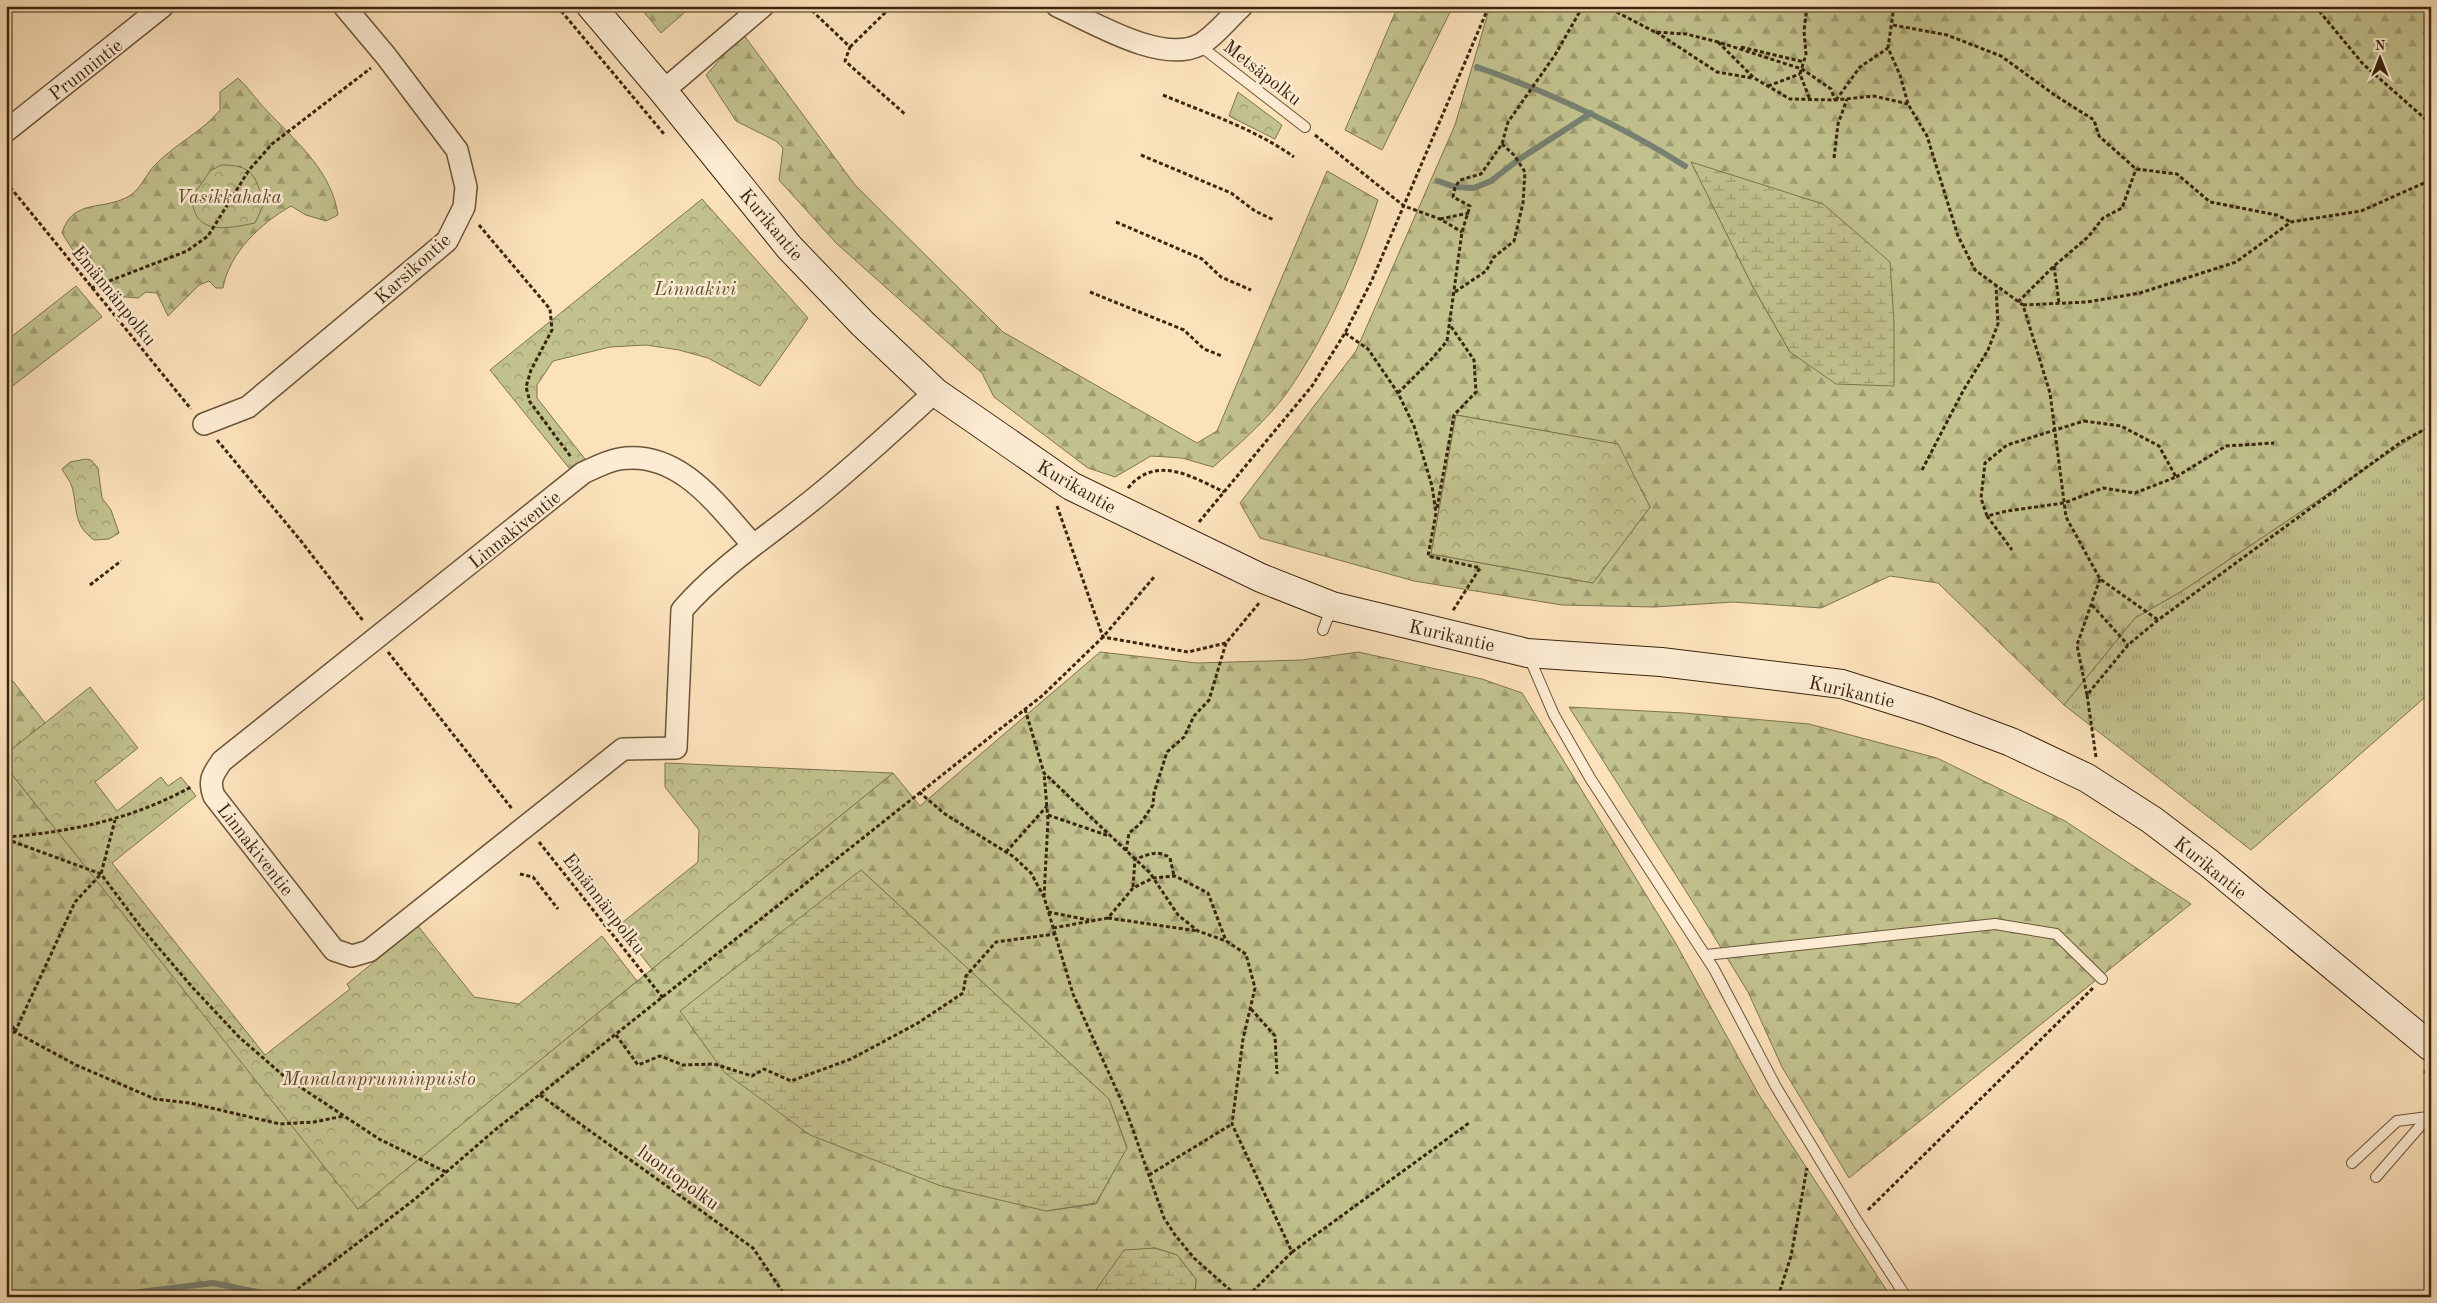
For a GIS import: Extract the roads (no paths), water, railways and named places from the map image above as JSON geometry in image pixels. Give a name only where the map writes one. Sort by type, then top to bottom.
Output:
[{"type":"main road","name":"Kurikantie","points":[[590,6],[663,91],[789,247],[862,324],[935,392],[1070,486],[1261,578],[1328,618],[1527,652],[1661,662],[1842,684],[1928,710],[2011,742],[2087,778],[2152,820],[2210,864],[2427,1058]]},
{"type":"street","name":"Prunnintie","points":[[6,131],[163,6]]},
{"type":"street","name":"Karsikontie","points":[[204,424],[248,407],[447,241],[464,207],[466,187],[457,150],[386,56],[344,6]]},
{"type":"street","points":[[663,91],[763,6]]},
{"type":"street","points":[[1057,6],[1142,45],[1179,50],[1199,45],[1242,6]]},
{"type":"street","name":"Linnakiventie","points":[[753,545],[691,478],[654,459],[618,459],[583,473],[222,761],[211,776],[210,785],[214,796],[334,950],[352,956],[369,951],[623,749],[642,746],[676,748],[682,610],[696,594],[753,545],[815,498],[935,392]]},
{"type":"lane","name":"Metsäpolku","points":[[1199,45],[1305,127]]},
{"type":"lane","points":[[1527,652],[1554,715],[1590,778],[1706,956],[1776,1087],[1857,1221],[1906,1297]]},
{"type":"lane","points":[[1706,956],[1996,924],[2056,934],[2102,979]]},
{"type":"lane","points":[[2352,1163],[2397,1121],[2430,1118]]},
{"type":"lane","points":[[2376,1177],[2430,1118]]},
{"type":"waterway","points":[[1477,67],[1584,110],[1635,136],[1685,166]]},
{"type":"waterway","points":[[1438,181],[1455,187],[1474,188],[1491,181],[1518,160],[1591,113]]},
{"type":"waterway","points":[[100,1297],[213,1283],[267,1294]]},
{"type":"park label","name":"Vasikkahaka","points":[[229,196]]},
{"type":"park label","name":"Linnakivi","points":[[695,288]]},
{"type":"park label","name":"Manalanprunninpuisto","points":[[379,1078]]}]
